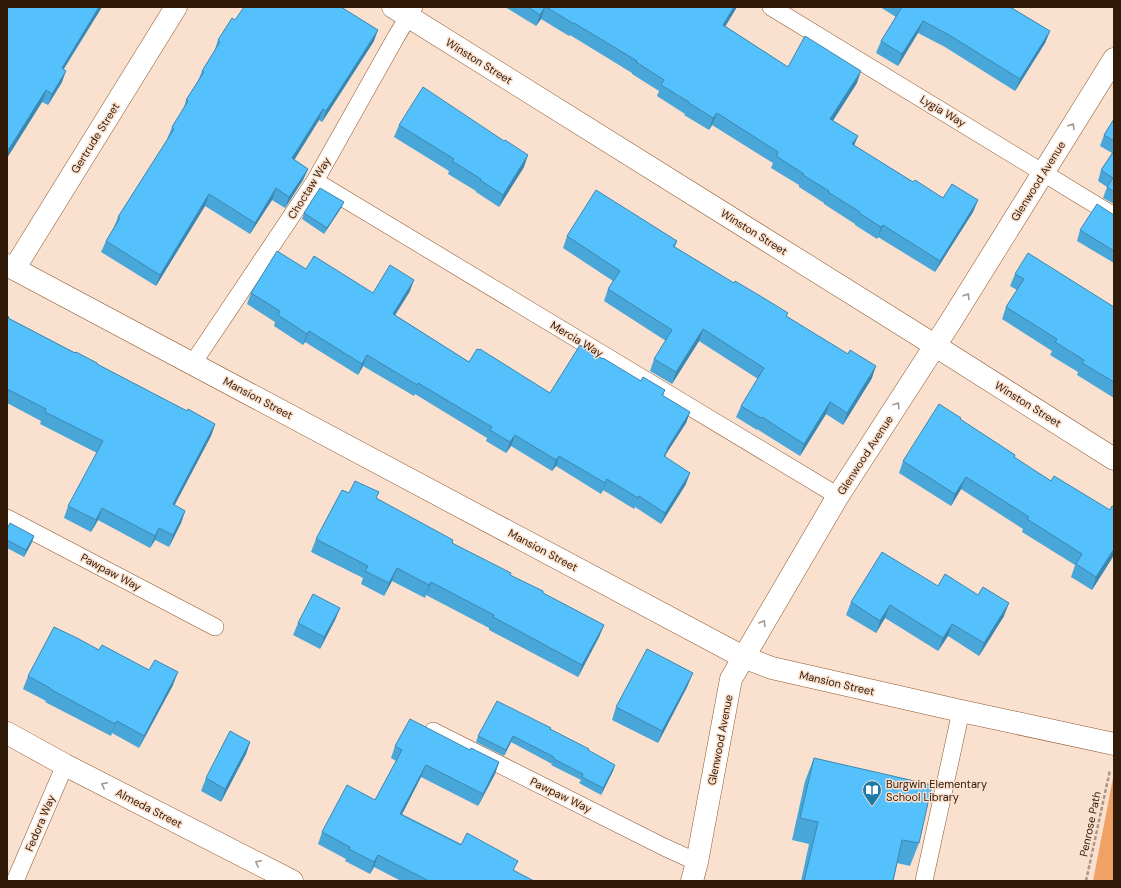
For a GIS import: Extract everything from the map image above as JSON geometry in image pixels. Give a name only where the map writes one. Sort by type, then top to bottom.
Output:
[{"type":"street","name":"Gertrude Street","points":[[11,267],[176,7]]},
{"type":"street","name":"Winston Street","points":[[405,10],[1114,459]]},
{"type":"street","name":"Glenwood Avenue","points":[[695,872],[731,678],[838,496],[935,345],[1114,59]]},
{"type":"street","name":"Mansion Street","points":[[11,267],[743,657],[772,668],[1114,744]]},
{"type":"street","name":"Almeda Street","points":[[7,733],[65,765],[292,881]]},
{"type":"lane","name":"Lygia Way","points":[[771,7],[1114,216]]},
{"type":"lane","name":"Choctaw Way","points":[[193,363],[315,181],[396,37],[405,10]]},
{"type":"lane","name":"Mercia Way","points":[[315,181],[838,496]]},
{"type":"lane","name":"Pawpaw Way","points":[[7,518],[215,627]]},
{"type":"lane","points":[[924,881],[961,711]]},
{"type":"lane","name":"Pawpaw Way","points":[[425,728],[664,847],[695,872]]},
{"type":"lane","name":"Fedora Way","points":[[15,881],[65,765]]},
{"type":"path","name":"Penrose Path","points":[[1086,881],[1110,770]]},
{"type":"shaded area","points":[[1113,778],[1114,881],[1093,881]]},
{"type":"building","points":[[7,7],[99,7],[62,68],[66,71],[52,94],[46,90],[9,149],[7,148]]},
{"type":"building","points":[[244,7],[341,7],[378,30],[326,111],[323,109],[292,158],[308,169],[289,197],[276,188],[255,223],[209,194],[160,275],[106,241],[120,218],[118,217],[174,129],[172,127],[188,101],[186,100],[204,72],[202,71],[220,42],[218,40],[232,18],[235,20]]},
{"type":"building","points":[[528,7],[545,7],[540,15]]},
{"type":"building","points":[[546,7],[734,7],[723,25],[788,67],[805,36],[861,71],[830,119],[858,136],[852,144],[913,182],[915,180],[943,198],[952,184],[978,200],[940,261],[883,225],[881,227],[859,213],[860,212],[776,156],[778,152],[717,113],[713,118],[661,85],[664,80],[636,62],[637,61]]},
{"type":"building","points":[[902,7],[1010,7],[1050,31],[1020,79],[949,35],[923,21],[902,54],[881,41]]},
{"type":"building","points":[[423,87],[504,141],[505,140],[528,155],[503,195],[452,161],[454,159],[399,125]]},
{"type":"building","points":[[1114,119],[1114,141],[1104,135]]},
{"type":"building","points":[[1114,151],[1114,192],[1107,187],[1113,178],[1101,170]]},
{"type":"building","points":[[320,188],[344,202],[327,228],[304,213]]},
{"type":"building","points":[[596,190],[677,241],[673,246],[734,283],[735,281],[788,313],[786,316],[848,354],[850,350],[876,366],[847,413],[830,402],[804,444],[762,417],[761,418],[741,406],[764,368],[703,329],[676,372],[654,359],[672,330],[608,289],[620,271],[567,236]]},
{"type":"building","points":[[1097,204],[1114,215],[1114,251],[1080,230]]},
{"type":"building","points":[[277,251],[306,269],[314,256],[373,293],[390,265],[414,280],[393,314],[469,362],[477,349],[480,349],[550,393],[580,345],[641,381],[643,377],[665,390],[662,395],[690,412],[664,456],[690,473],[665,513],[639,496],[638,498],[607,479],[605,483],[559,456],[556,460],[515,435],[510,442],[490,430],[492,427],[367,355],[362,364],[309,331],[307,334],[278,315],[280,311],[251,293]]},
{"type":"building","points":[[1028,253],[1114,307],[1114,382],[1082,363],[1084,360],[1055,342],[1057,339],[1006,307],[1024,279],[1015,274]]},
{"type":"building","points":[[7,316],[9,317],[8,318],[75,353],[76,352],[187,411],[188,409],[215,424],[173,504],[185,511],[173,535],[159,528],[155,536],[102,508],[96,520],[68,506],[103,441],[45,412],[46,409],[7,389]]},
{"type":"building","points":[[939,404],[1051,481],[1054,476],[1110,510],[1112,506],[1114,507],[1114,549],[1096,577],[1076,564],[1082,554],[1027,519],[1029,517],[966,477],[955,494],[903,461]]},
{"type":"building","points":[[355,481],[379,492],[376,498],[453,540],[452,543],[511,573],[510,575],[543,591],[543,593],[604,625],[582,665],[493,617],[494,615],[431,582],[429,585],[397,568],[389,583],[365,571],[368,566],[316,539],[342,490],[349,493]]},
{"type":"building","points":[[10,523],[34,536],[26,550],[7,540],[7,529]]},
{"type":"building","points":[[882,552],[938,586],[945,574],[978,595],[983,587],[1009,603],[984,643],[952,624],[943,638],[890,605],[880,621],[851,602]]},
{"type":"building","points":[[313,594],[340,608],[324,637],[298,623]]},
{"type":"building","points":[[54,627],[99,650],[102,645],[149,670],[155,660],[178,672],[144,736],[117,721],[115,724],[28,676]]},
{"type":"building","points":[[647,649],[693,673],[662,731],[616,707]]},
{"type":"building","points":[[497,701],[551,728],[550,729],[589,749],[588,750],[615,765],[603,788],[582,777],[583,774],[554,759],[554,757],[513,736],[506,750],[478,736]]},
{"type":"building","points":[[410,719],[470,750],[471,748],[499,762],[483,794],[426,765],[400,814],[461,845],[467,833],[518,861],[513,870],[534,881],[429,881],[378,855],[374,862],[349,849],[350,847],[322,832],[347,785],[375,800],[402,750],[395,746]]},
{"type":"building","points":[[230,731],[250,742],[225,789],[206,778]]},
{"type":"building","points":[[814,758],[932,785],[919,843],[902,840],[893,881],[804,881],[818,822],[800,818]]},
{"type":"place","name":"Burgwin Elementary School Library","points":[[872,807]]}]
